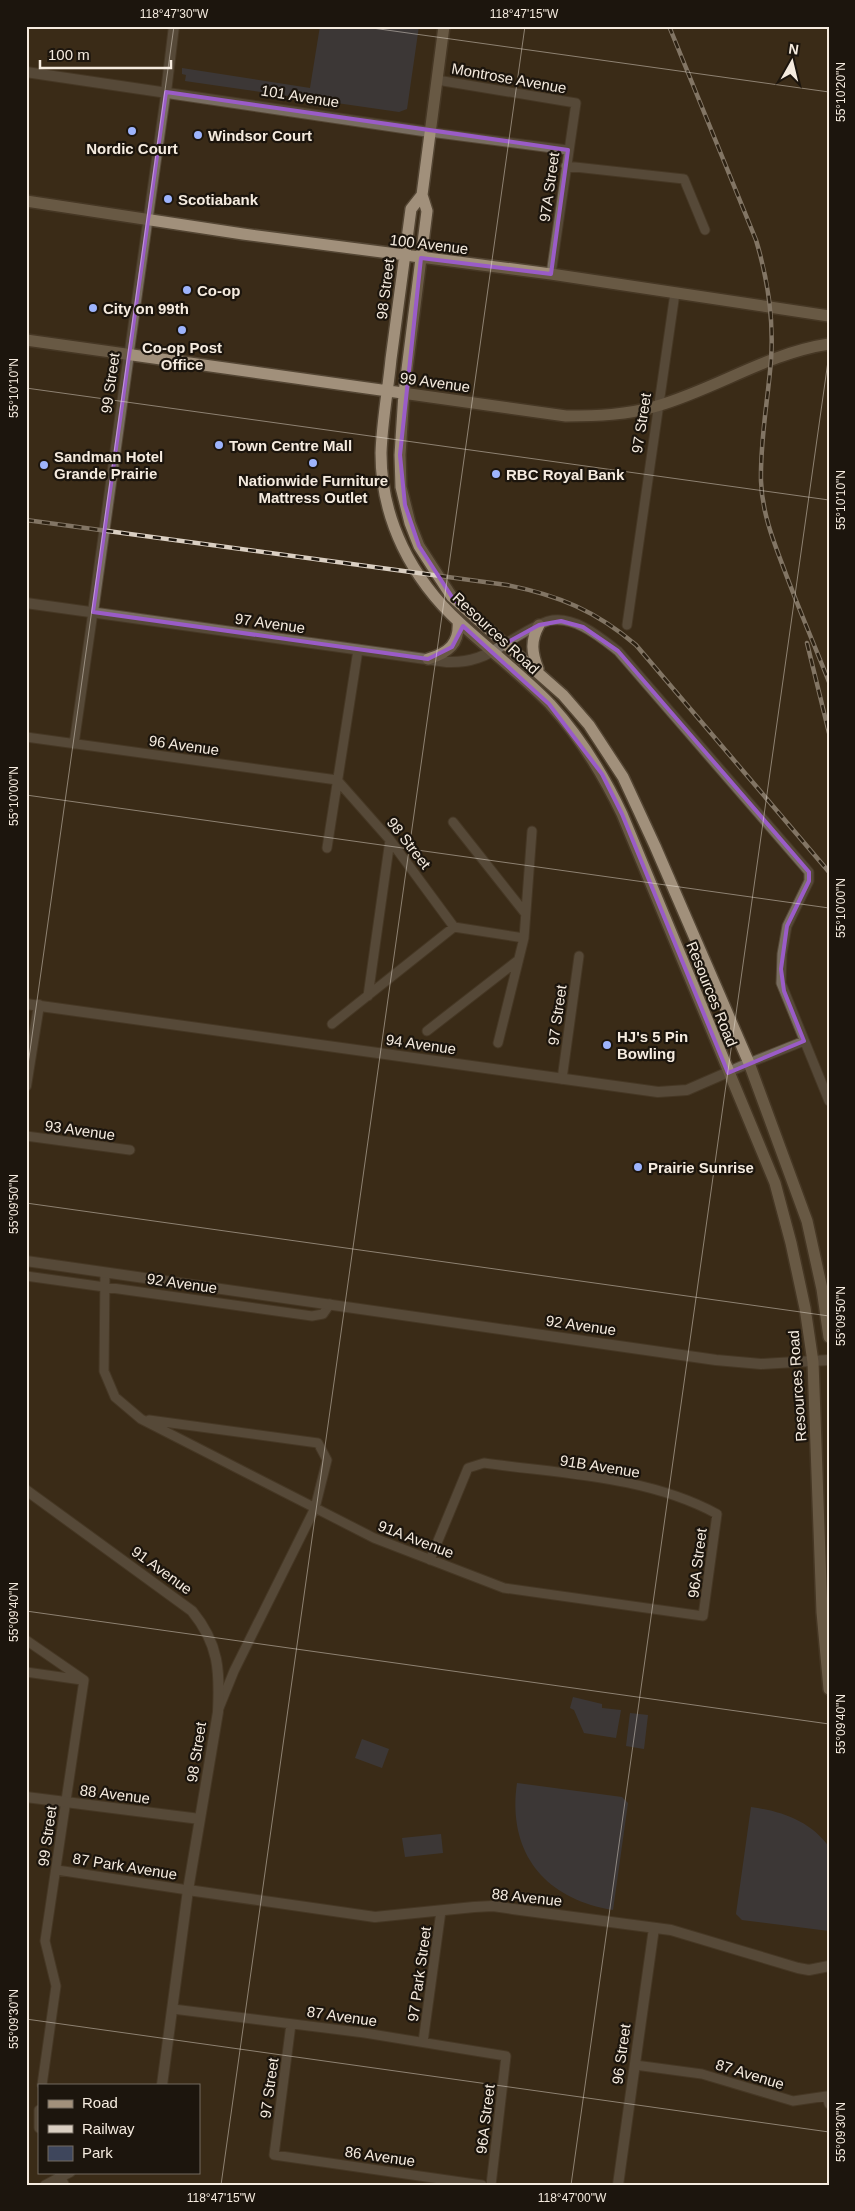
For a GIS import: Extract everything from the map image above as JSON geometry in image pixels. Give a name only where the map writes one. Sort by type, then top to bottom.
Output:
[{"type":"main road","name":"98 Street","points":[[404,393],[427,211],[422,195],[444,26]]},
{"type":"main road","name":"98 Street","points":[[388,390],[411,209],[422,195]]},
{"type":"main road","name":"100 Avenue","points":[[26,201],[404,256],[551,274],[829,316]]},
{"type":"main road","name":"99 Avenue","points":[[26,340],[566,416],[619,414],[658,406],[771,360],[800,350],[829,344]]},
{"type":"main road","name":"Resources Road","points":[[388,390],[382,444],[383,489],[391,520],[403,550],[416,572],[458,621],[559,714],[581,742],[602,774],[622,814],[728,1073],[738,1089],[775,1183],[791,1243],[805,1308],[813,1362],[822,1612],[829,1689]]},
{"type":"main road","name":"Resources Road","points":[[404,393],[400,455],[401,487],[410,523],[419,546],[452,598],[538,671],[584,718],[623,777],[749,1062],[807,1221],[822,1289],[829,1337]]},
{"type":"main road","points":[[428,659],[444,654],[455,644],[458,634],[458,621]]},
{"type":"main road","points":[[538,671],[533,655],[532,642],[539,625]]},
{"type":"street","name":"99 Street","points":[[74,744],[174,26]]},
{"type":"street","name":"101 Avenue","points":[[26,72],[430,132],[568,150]]},
{"type":"street","name":"Montrose Avenue","points":[[437,80],[576,103]]},
{"type":"street","name":"97A Street","points":[[551,274],[576,103]]},
{"type":"street","points":[[566,166],[684,179],[706,230]]},
{"type":"street","name":"97 Street","points":[[627,625],[635,557],[675,293]]},
{"type":"street","name":"97 Avenue","points":[[26,603],[428,659],[465,662],[492,652],[506,643]]},
{"type":"street","points":[[506,643],[539,625],[554,620],[575,624],[594,633],[618,651],[809,872],[809,881],[787,926],[781,969],[784,991],[829,1101]]},
{"type":"street","points":[[327,848],[358,650]]},
{"type":"street","name":"96 Avenue","points":[[26,737],[337,780]]},
{"type":"street","name":"98 Street","points":[[337,780],[390,840],[454,927]]},
{"type":"street","points":[[453,822],[525,913]]},
{"type":"street","points":[[498,1043],[524,938],[532,831]]},
{"type":"street","points":[[368,996],[390,840]]},
{"type":"street","points":[[332,1024],[454,927],[524,938]]},
{"type":"street","name":"97 Street","points":[[562,1079],[579,956]]},
{"type":"street","points":[[427,1030],[517,961]]},
{"type":"street","name":"94 Avenue","points":[[26,1004],[658,1092],[687,1090],[749,1062],[804,1041]]},
{"type":"street","points":[[26,1086],[39,1006]]},
{"type":"street","name":"93 Avenue","points":[[26,1136],[130,1150]]},
{"type":"street","name":"92 Avenue","points":[[26,1261],[716,1360],[761,1364],[829,1360]]},
{"type":"street","name":"91A Avenue","points":[[105,1273],[104,1371],[114,1397],[141,1419],[374,1538],[504,1588],[704,1616]]},
{"type":"street","name":"92 Avenue","points":[[26,1276],[312,1316],[323,1314],[330,1304]]},
{"type":"street","name":"98 Street","points":[[141,1419],[318,1443],[327,1460],[315,1508],[234,1672],[218,1712],[188,1890],[162,2084]]},
{"type":"street","name":"91B Avenue","points":[[430,1560],[468,1468],[484,1463],[632,1483],[692,1500],[717,1514]]},
{"type":"street","name":"91 Avenue","points":[[26,1490],[192,1611],[201,1623],[215,1650],[219,1684],[218,1712]]},
{"type":"street","name":"96A Street","points":[[704,1616],[717,1514]]},
{"type":"street","points":[[26,1640],[84,1680]]},
{"type":"street","points":[[26,1672],[84,1680]]},
{"type":"street","name":"99 Street","points":[[42,2084],[56,1986],[45,1941],[84,1680]]},
{"type":"street","name":"88 Avenue","points":[[26,1796],[67,1803],[200,1819]]},
{"type":"street","name":"87 Park Avenue","points":[[57,1870],[188,1890]]},
{"type":"street","name":"88 Avenue","points":[[188,1890],[375,1917],[493,1906],[671,1930],[798,1968],[809,1970],[829,1966]]},
{"type":"street","name":"97 Park Street","points":[[423,2042],[441,1911]]},
{"type":"street","name":"96 Street","points":[[618,2185],[654,1928]]},
{"type":"street","name":"87 Avenue","points":[[173,2009],[423,2042],[506,2056]]},
{"type":"street","name":"97 Street","points":[[274,2155],[292,2024]]},
{"type":"street","name":"96A Street","points":[[491,2185],[506,2056]]},
{"type":"street","name":"87 Avenue","points":[[635,2065],[702,2074],[792,2101],[828,2100]]},
{"type":"street","name":"86 Avenue","points":[[274,2155],[482,2185]]},
{"type":"street","points":[[45,2185],[63,2176]]},
{"type":"highlighted area","points":[[166,92],[568,150],[551,274],[421,258],[400,455],[405,505],[419,546],[452,597],[469,614],[506,643],[539,625],[561,621],[583,627],[618,651],[809,872],[809,881],[787,926],[781,969],[784,991],[804,1041],[728,1073],[622,814],[602,774],[549,704],[463,626],[452,647],[428,659],[93,612]]},
{"type":"green space","points":[[320,26],[419,26],[407,109],[399,112],[185,81],[186,75],[182,74],[182,68],[310,88]]},
{"type":"green space","points":[[573,1697],[602,1704],[602,1708],[621,1710],[616,1738],[584,1733],[574,1710],[570,1708]]},
{"type":"green space","points":[[630,1713],[648,1715],[644,1749],[626,1746]]},
{"type":"green space","points":[[362,1739],[389,1749],[382,1768],[355,1758]]},
{"type":"green space","points":[[517,1783],[622,1797],[628,1803],[613,1910],[589,1904],[567,1895],[550,1883],[535,1868],[525,1851],[518,1830],[515,1808]]},
{"type":"green space","points":[[751,1807],[773,1811],[804,1824],[822,1838],[829,1847],[829,1931],[742,1920],[736,1914]]},
{"type":"green space","points":[[441,1834],[443,1853],[405,1857],[402,1838]]},
{"type":"railway","points":[[669,26],[756,240],[764,270],[771,314],[772,344],[762,450],[761,481],[763,504],[776,547],[829,682]]},
{"type":"railway","points":[[26,520],[507,585],[560,599],[576,606],[606,623],[636,645],[829,872]]},
{"type":"railway","points":[[807,643],[829,733]]},
{"type":"place","name":"Nordic Court","points":[[132,131]]},
{"type":"place","name":"Windsor Court","points":[[198,135]]},
{"type":"place","name":"Scotiabank","points":[[168,199]]},
{"type":"place","name":"Co-op","points":[[187,290]]},
{"type":"place","name":"City on 99th","points":[[93,308]]},
{"type":"place","name":"Co-op Post Office","points":[[182,330]]},
{"type":"place","name":"Town Centre Mall","points":[[219,445]]},
{"type":"place","name":"Nationwide Furniture Mattress Outlet","points":[[313,463]]},
{"type":"place","name":"Sandman Hotel Grande Prairie","points":[[44,465]]},
{"type":"place","name":"RBC Royal Bank","points":[[496,474]]},
{"type":"place","name":"HJ's 5 Pin Bowling","points":[[607,1045]]},
{"type":"place","name":"Prairie Sunrise","points":[[638,1167]]}]
